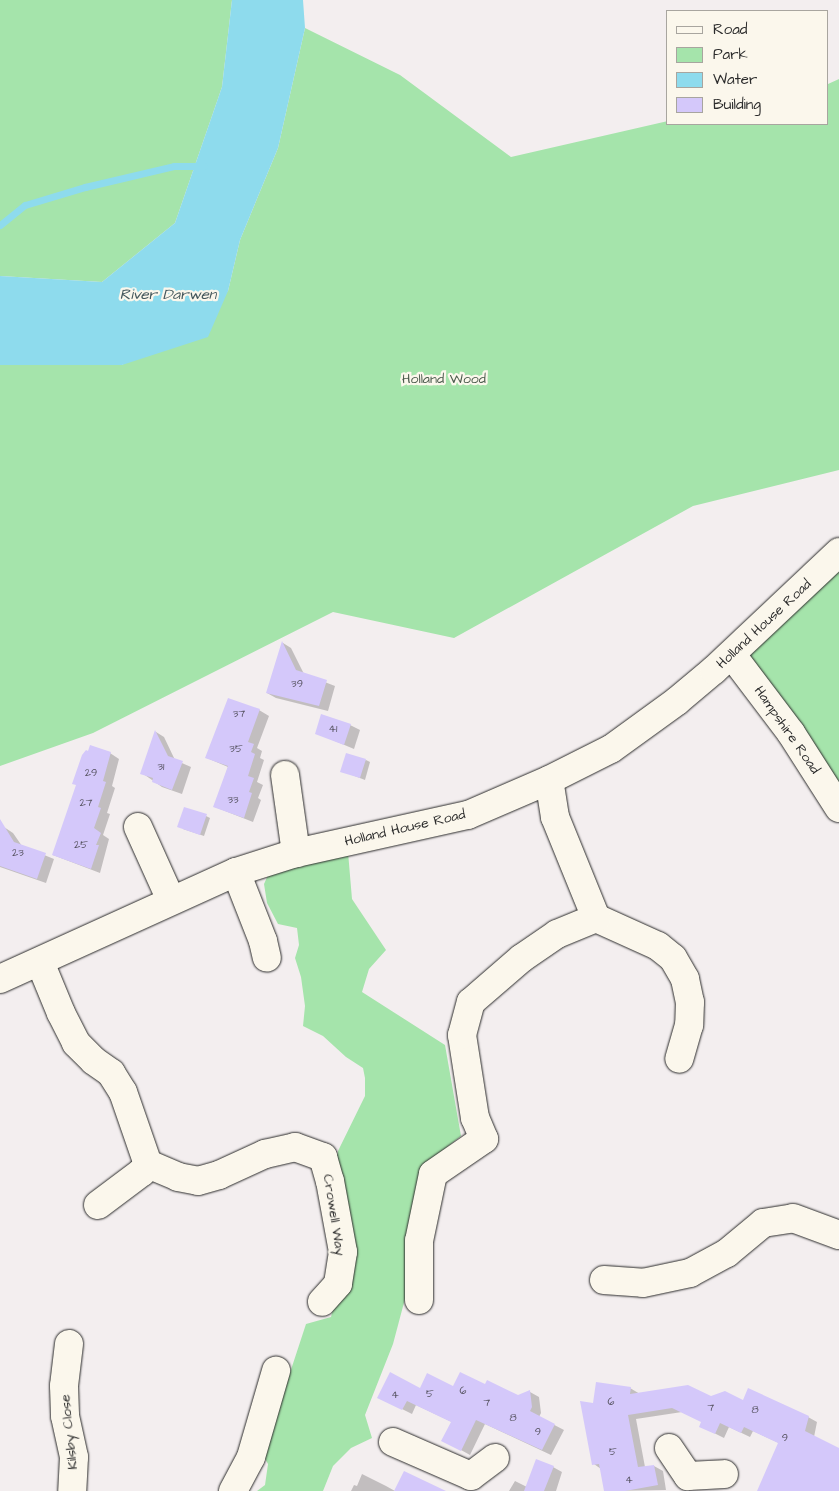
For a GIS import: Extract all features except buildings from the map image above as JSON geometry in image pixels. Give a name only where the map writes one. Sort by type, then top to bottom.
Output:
[{"type":"street","name":"Holland House Road","points":[[0,979],[236,872],[296,853],[468,815],[549,780],[611,749],[678,701],[732,655],[839,552]]},
{"type":"street","name":"Hampshire Road","points":[[732,655],[791,733],[839,808]]},
{"type":"street","points":[[285,774],[296,853]]},
{"type":"street","points":[[549,780],[555,817],[596,918],[658,946],[673,958],[685,978],[690,1002],[689,1025],[679,1059]]},
{"type":"street","points":[[138,827],[171,900]]},
{"type":"street","points":[[236,872],[263,941],[266,958]]},
{"type":"street","points":[[419,1300],[419,1242],[433,1174],[484,1139],[475,1118],[462,1035],[470,1002],[522,958],[557,934],[596,918]]},
{"type":"street","points":[[40,962],[61,1013],[76,1043],[94,1061],[111,1073],[123,1092],[148,1164],[142,1172],[98,1205]]},
{"type":"street","name":"Crowell Way","points":[[148,1164],[178,1176],[198,1181],[219,1175],[265,1154],[295,1147],[323,1157],[330,1181],[343,1252],[338,1284],[322,1302]]},
{"type":"street","points":[[604,1280],[643,1283],[690,1273],[726,1253],[763,1223],[793,1218],[839,1235]]},
{"type":"street","name":"Kilsby Close","points":[[69,1344],[64,1386],[65,1416],[74,1457],[72,1491]]},
{"type":"street","points":[[232,1491],[252,1457],[276,1371]]},
{"type":"street","points":[[393,1442],[469,1484],[495,1458]]},
{"type":"street","points":[[669,1448],[684,1483],[724,1474]]},
{"type":"green space","points":[[0,0],[232,0],[222,87],[175,223],[102,282],[0,276]]},
{"type":"green space","name":"Holland Wood","points":[[305,28],[400,75],[511,157],[666,121],[666,125],[829,125],[829,84],[839,79],[839,470],[693,506],[454,638],[333,612],[93,733],[0,766],[0,365],[122,365],[228,291],[240,240],[278,148]]},
{"type":"green space","points":[[839,569],[839,796],[750,657],[762,635]]},
{"type":"green space","points":[[348,852],[352,899],[386,950],[369,969],[362,992],[445,1045],[461,1136],[437,1155],[419,1174],[408,1233],[410,1280],[393,1344],[365,1415],[372,1438],[351,1448],[333,1466],[323,1491],[257,1491],[265,1485],[268,1464],[263,1455],[306,1324],[331,1317],[335,1301],[335,1166],[338,1151],[365,1096],[363,1068],[346,1057],[323,1036],[303,1026],[305,1006],[301,977],[295,958],[299,945],[297,928],[278,924],[267,903],[264,884],[269,873]]},
{"type":"water","name":"River Darwen","points":[[232,0],[303,0],[305,28],[278,148],[240,240],[228,291],[208,337],[122,365],[0,365],[0,276],[102,282],[175,223],[222,87]]},
{"type":"waterway","points":[[0,225],[25,205],[85,187],[174,166],[204,166]]}]
